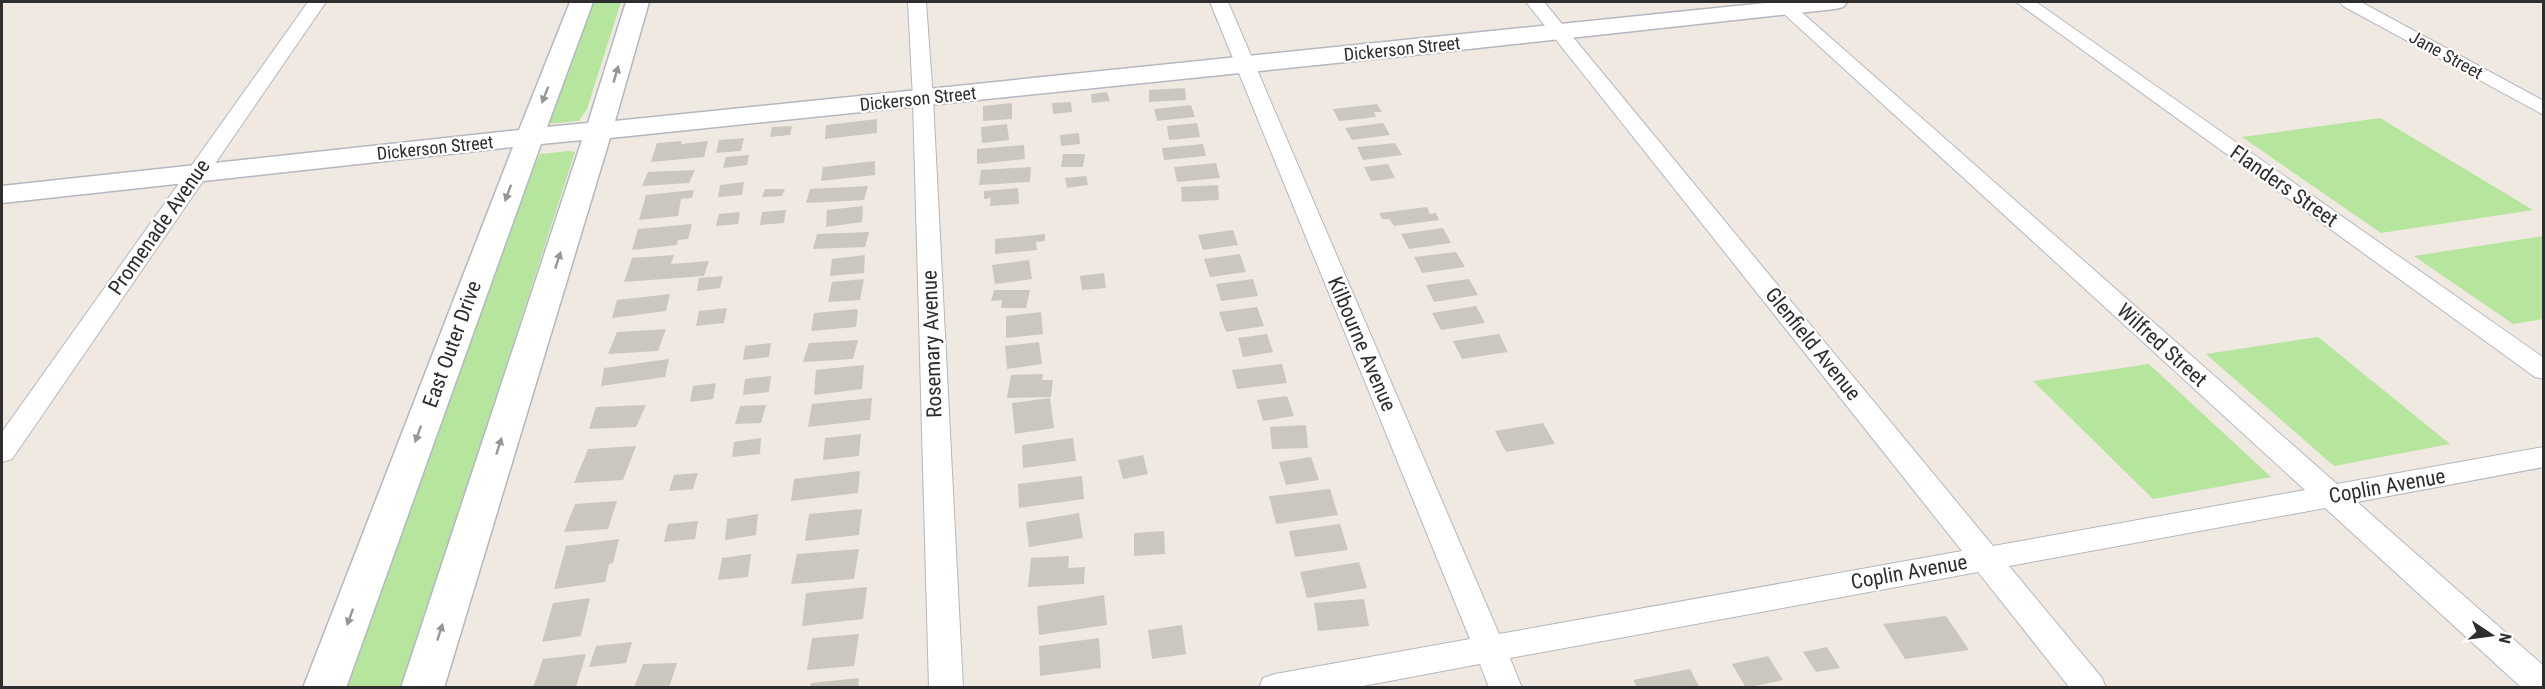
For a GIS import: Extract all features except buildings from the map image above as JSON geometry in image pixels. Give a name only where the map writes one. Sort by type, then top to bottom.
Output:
[{"type":"street","name":"Promenade Avenue","points":[[2,452],[317,2]]},
{"type":"street","name":"East Outer Drive","points":[[324,687],[581,2]]},
{"type":"street","points":[[422,687],[599,130],[637,2]]},
{"type":"street","name":"Rosemary Avenue","points":[[917,2],[923,99],[946,687]]},
{"type":"street","name":"Kilbourne Avenue","points":[[1219,2],[1243,64],[1506,687]]},
{"type":"street","name":"Glenfield Avenue","points":[[1535,2],[2090,687]]},
{"type":"street","name":"Dickerson Street","points":[[2,194],[599,130],[632,129],[1560,32],[1783,4],[1835,2]]},
{"type":"street","name":"Flanders Street","points":[[2025,2],[2544,371]]},
{"type":"street","name":"Jane Street","points":[[2349,2],[2544,109]]},
{"type":"street","name":"Wilfred Street","points":[[1783,4],[2544,687]]},
{"type":"street","name":"Coplin Avenue","points":[[1275,687],[2544,457]]},
{"type":"green space","points":[[591,2],[621,2],[587,109],[579,121],[547,124]]},
{"type":"green space","points":[[2380,118],[2533,210],[2381,233],[2242,137]]},
{"type":"green space","points":[[575,152],[402,687],[346,688],[535,164],[540,154]]},
{"type":"green space","points":[[2543,236],[2543,319],[2513,324],[2414,256]]},
{"type":"green space","points":[[2318,337],[2450,444],[2334,466],[2206,354]]},
{"type":"green space","points":[[2149,364],[2271,477],[2153,499],[2033,381]]}]
